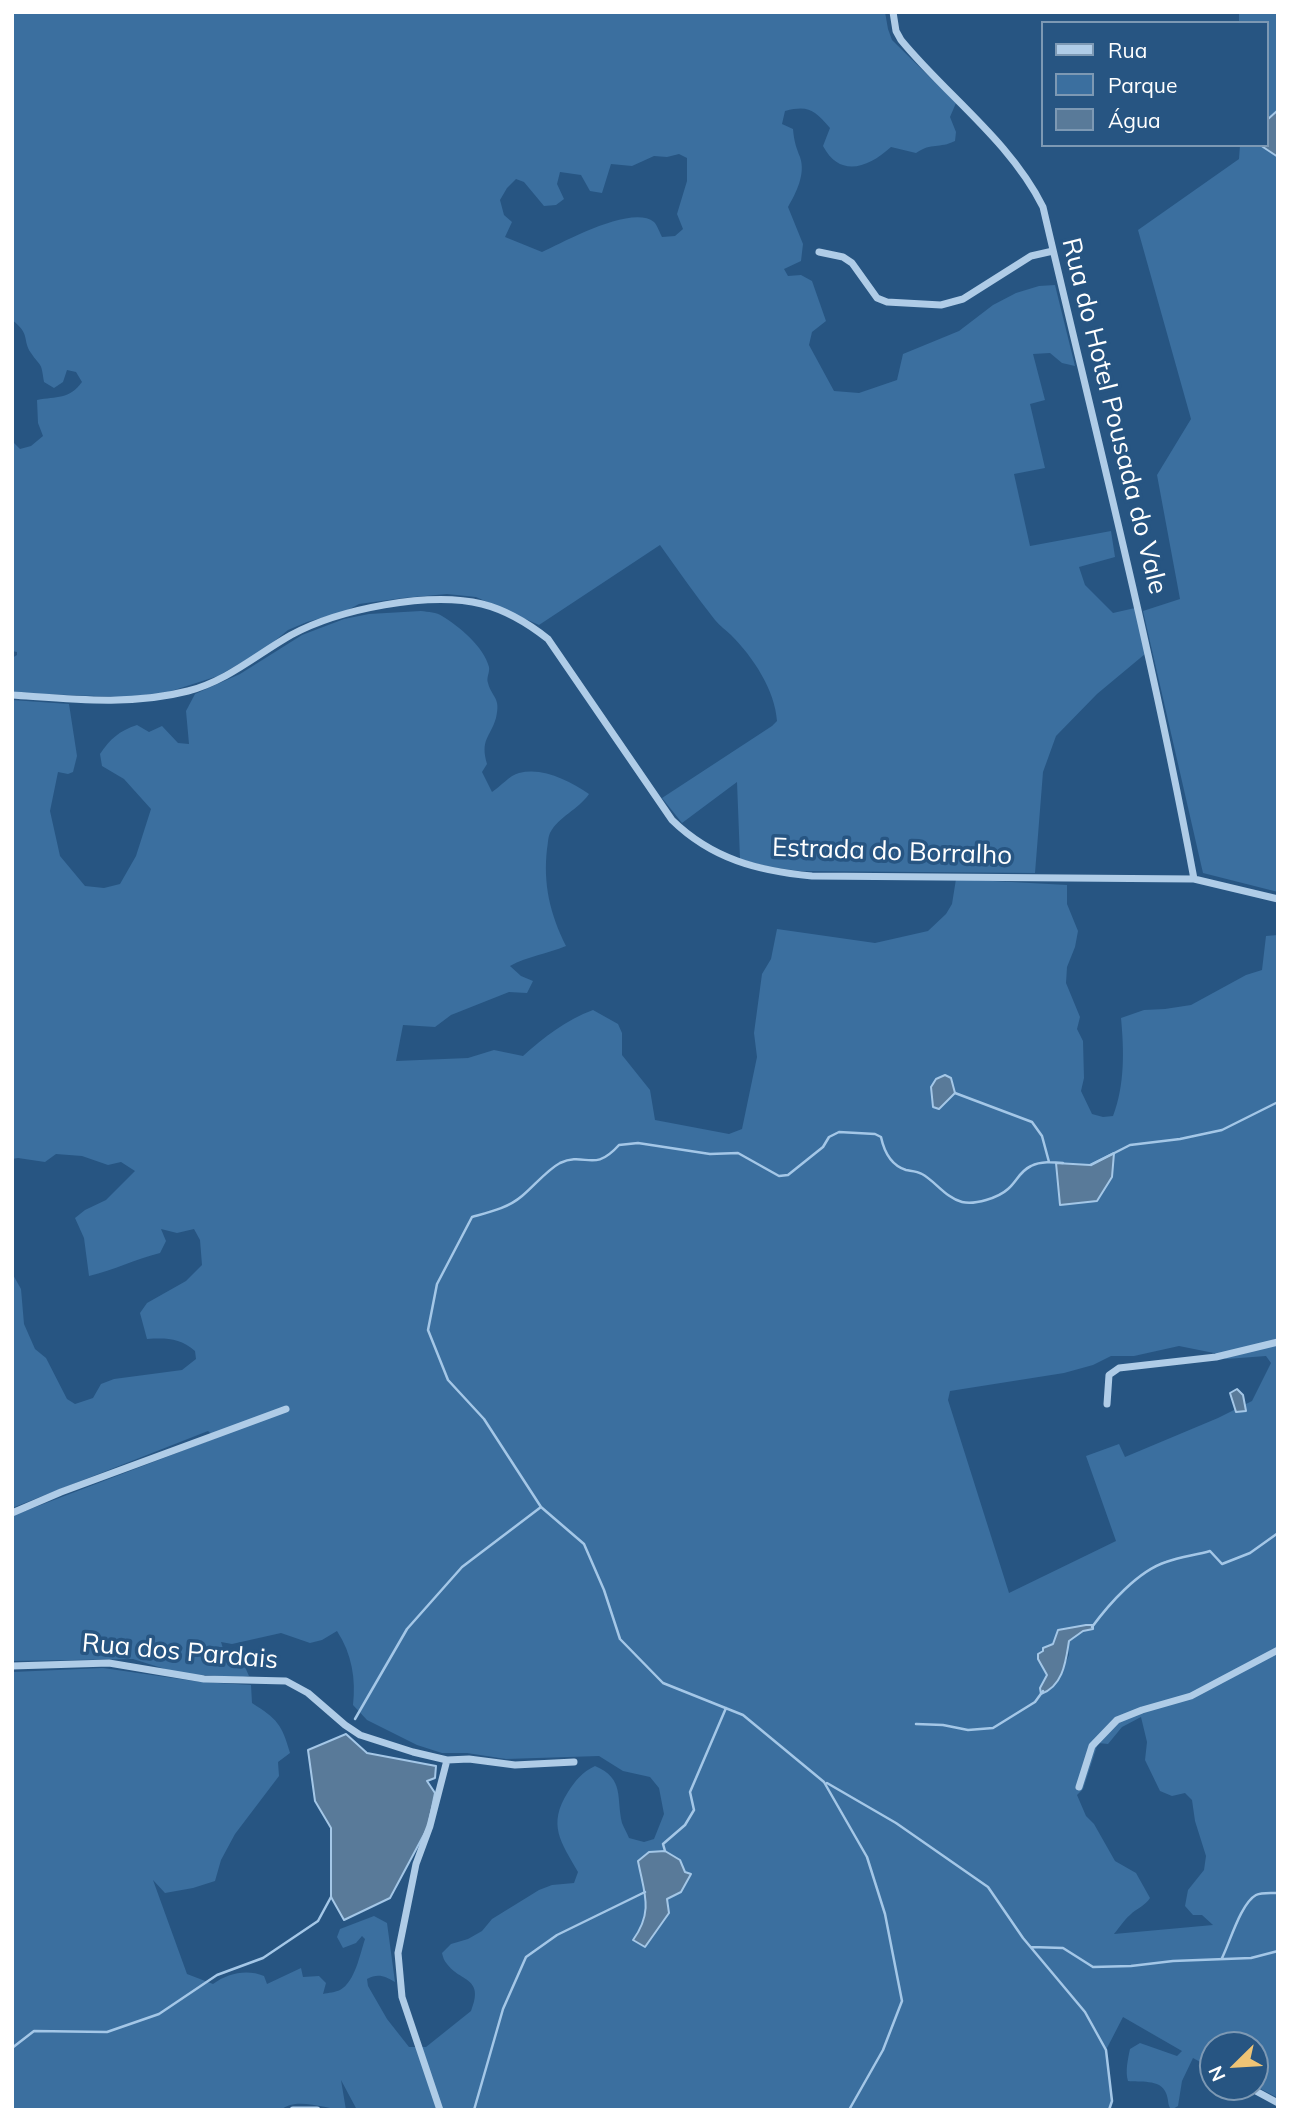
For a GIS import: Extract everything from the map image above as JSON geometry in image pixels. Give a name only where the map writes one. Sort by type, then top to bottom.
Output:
[{"type":"street","name":"Rua do Hotel Pousada do Vale","points":[[893,12],[895,30],[901,40],[983,127],[1028,181],[1043,206],[1142,623],[1173,765],[1194,879]]},
{"type":"street","points":[[819,253],[843,257],[852,263],[877,298],[887,302],[941,305],[963,299],[1031,256],[1053,251]]},
{"type":"street","name":"Estrada do Borralho","points":[[12,695],[134,701],[189,691],[223,678],[290,635],[316,624],[380,605],[452,599],[484,604],[532,626],[548,639],[672,820],[688,836],[751,867],[776,873],[812,876],[1194,879],[1278,900]]},
{"type":"street","points":[[1107,1404],[1109,1376],[1119,1368],[1216,1357],[1278,1342]]},
{"type":"street","points":[[12,1513],[61,1492],[286,1409]]},
{"type":"street","points":[[1079,1787],[1092,1746],[1116,1720],[1191,1696],[1278,1650]]},
{"type":"street","name":"Rua dos Pardais","points":[[12,1666],[108,1663],[204,1679],[286,1681],[308,1693],[360,1735],[413,1752],[447,1760],[469,1759],[515,1765],[574,1762]]},
{"type":"street","points":[[440,2110],[402,1997],[398,1953],[416,1864],[430,1826],[447,1760]]},
{"type":"street","points":[[293,2110],[317,2110]]},
{"type":"green space","points":[[12,12],[885,12],[892,40],[956,103],[950,117],[956,132],[955,141],[916,153],[891,147],[864,164],[846,166],[838,163],[823,146],[830,128],[820,117],[806,109],[785,111],[782,124],[793,129],[802,163],[797,190],[788,207],[803,244],[801,261],[784,269],[788,276],[801,275],[812,281],[826,321],[812,332],[809,345],[834,391],[859,393],[897,380],[903,354],[959,331],[993,305],[1016,293],[1039,286],[1055,285],[1075,366],[1062,363],[1050,353],[1033,354],[1045,400],[1030,404],[1045,468],[1014,474],[1030,546],[1111,531],[1115,557],[1079,567],[1085,585],[1113,613],[1135,608],[1145,654],[1097,694],[1056,736],[1043,772],[1035,873],[800,871],[740,859],[737,782],[682,823],[662,798],[777,721],[772,698],[755,664],[715,620],[660,545],[539,625],[476,597],[447,594],[403,598],[359,604],[346,611],[307,622],[288,630],[265,649],[218,676],[165,693],[124,697],[12,693],[12,658],[17,652],[12,651],[12,441],[20,449],[31,446],[43,436],[38,423],[37,400],[67,395],[82,382],[76,372],[67,370],[63,382],[54,388],[44,382],[41,367],[28,348],[24,333],[12,320]],"holes":[[[679,154],[687,158],[687,181],[677,214],[683,229],[675,236],[662,237],[654,222],[644,218],[630,218],[598,226],[542,252],[505,237],[512,222],[504,215],[500,200],[516,179],[524,182],[544,206],[556,205],[564,199],[557,184],[560,172],[581,175],[590,191],[602,193],[611,164],[632,166],[654,156]]]},
{"type":"green space","points":[[1239,12],[1278,12],[1278,110],[1269,118],[1269,21],[1239,21]]},
{"type":"green space","points":[[1240,147],[1263,147],[1278,157],[1278,892],[1203,873],[1143,611],[1180,599],[1157,475],[1191,419],[1138,230],[1239,159]]},
{"type":"green space","points":[[421,611],[438,614],[449,620],[482,652],[489,667],[487,679],[497,706],[496,718],[485,744],[487,764],[482,772],[492,792],[512,776],[538,772],[556,776],[589,794],[558,822],[548,839],[547,887],[552,910],[566,946],[510,966],[521,976],[533,981],[527,993],[509,992],[451,1015],[435,1027],[403,1025],[396,1061],[468,1058],[494,1050],[523,1056],[556,1030],[593,1010],[618,1024],[622,1033],[622,1055],[650,1090],[655,1120],[729,1134],[742,1129],[757,1057],[754,1033],[762,974],[771,959],[777,929],[875,943],[928,931],[946,914],[952,904],[956,879],[1067,885],[1067,904],[1078,931],[1067,967],[1066,983],[1080,1017],[1077,1029],[1083,1041],[1084,1078],[1081,1091],[1092,1114],[1113,1116],[1123,1067],[1121,1018],[1144,1010],[1191,1005],[1246,975],[1262,970],[1266,936],[1278,935],[1278,2098],[1269,2093],[1269,2031],[1199,2031],[1199,2061],[1193,2058],[1182,2081],[1178,2106],[1171,2110],[1166,2093],[1159,2085],[1128,2081],[1128,2057],[1130,2049],[1140,2043],[1177,2056],[1182,2051],[1123,2017],[1106,2050],[1112,2101],[1109,2110],[357,2110],[341,2080],[346,2110],[295,2104],[281,2110],[12,2110],[12,1672],[103,1668],[201,1682],[251,1685],[252,1703],[277,1723],[287,1743],[290,1753],[278,1762],[279,1776],[235,1834],[221,1860],[215,1881],[165,1893],[153,1880],[187,1974],[213,1984],[231,1975],[251,1973],[264,1976],[267,1984],[301,1968],[303,1977],[319,1976],[326,1983],[323,1994],[340,1990],[350,1981],[365,1939],[362,1936],[356,1943],[343,1948],[337,1937],[340,1929],[374,1916],[387,1923],[395,1982],[375,1976],[367,1979],[368,1986],[387,2019],[409,2047],[426,2047],[471,2011],[475,2000],[473,1986],[452,1970],[442,1953],[451,1944],[482,1931],[492,1919],[539,1890],[552,1885],[574,1883],[578,1872],[562,1842],[557,1824],[562,1804],[583,1774],[595,1766],[611,1777],[618,1790],[622,1823],[629,1838],[644,1842],[654,1839],[664,1814],[659,1788],[650,1777],[623,1771],[599,1756],[506,1759],[467,1753],[442,1753],[417,1745],[367,1720],[353,1705],[352,1667],[337,1631],[322,1640],[310,1643],[281,1633],[232,1644],[221,1642],[225,1655],[245,1667],[249,1676],[243,1677],[181,1674],[133,1659],[12,1661],[12,1516],[216,1438],[208,1431],[12,1508],[12,1273],[21,1289],[24,1324],[35,1349],[46,1358],[67,1399],[75,1404],[93,1398],[101,1384],[114,1379],[182,1370],[196,1359],[195,1351],[178,1341],[147,1339],[140,1313],[147,1303],[186,1281],[202,1265],[200,1240],[194,1229],[177,1233],[161,1229],[166,1241],[160,1253],[89,1276],[84,1238],[75,1218],[106,1200],[135,1171],[121,1162],[108,1165],[82,1156],[56,1154],[45,1162],[12,1159],[12,700],[69,704],[77,756],[73,772],[58,772],[50,811],[60,856],[85,886],[104,888],[120,884],[136,856],[151,809],[124,779],[102,766],[100,754],[111,740],[137,725],[149,732],[162,726],[178,743],[189,744],[186,711],[195,694],[240,674],[302,635],[344,619],[369,614]],"holes":[[[1113,1154],[1060,1204],[1056,1163],[1090,1165]],[[1179,1346],[1214,1353],[1226,1359],[1266,1356],[1271,1363],[1252,1401],[1125,1457],[1119,1444],[1086,1456],[1116,1541],[1009,1593],[948,1400],[950,1391],[1064,1373],[1093,1365],[1111,1356],[1134,1356]],[[1086,1625],[1090,1630],[1079,1632],[1067,1644],[1069,1655],[1058,1680],[1040,1688],[1047,1675],[1038,1654],[1053,1644],[1058,1630]],[[1141,1717],[1147,1742],[1145,1760],[1160,1791],[1172,1796],[1185,1793],[1192,1800],[1195,1821],[1206,1856],[1204,1870],[1188,1890],[1185,1906],[1193,1915],[1202,1915],[1213,1925],[1114,1934],[1128,1917],[1150,1898],[1136,1873],[1115,1861],[1094,1824],[1086,1816],[1077,1795],[1083,1789],[1098,1743],[1108,1744],[1122,1727]],[[638,1861],[690,1874],[633,1940],[643,1920],[646,1902]]]},
{"type":"water","points":[[1278,110],[1278,157],[1263,147],[1269,147],[1269,118]]},
{"type":"water","points":[[945,1075],[951,1078],[955,1093],[939,1109],[933,1107],[931,1087],[936,1079]]},
{"type":"water","points":[[1114,1153],[1112,1177],[1097,1201],[1060,1205],[1056,1163],[1090,1165]]},
{"type":"water","points":[[1237,1389],[1243,1395],[1246,1411],[1236,1412],[1230,1393]]},
{"type":"water","points":[[1093,1625],[1093,1629],[1083,1631],[1069,1641],[1065,1664],[1059,1678],[1055,1685],[1041,1694],[1040,1688],[1047,1675],[1038,1654],[1043,1648],[1053,1644],[1058,1630]]},
{"type":"water","points":[[346,1734],[367,1753],[436,1766],[435,1778],[427,1781],[435,1793],[428,1827],[390,1898],[344,1920],[331,1897],[331,1828],[315,1801],[308,1750]]},
{"type":"water","points":[[665,1851],[680,1860],[685,1872],[691,1874],[681,1892],[667,1899],[669,1913],[645,1947],[633,1940],[643,1920],[646,1902],[638,1861],[649,1852]]},
{"type":"waterway","points":[[955,1093],[1032,1122],[1042,1136],[1049,1162]]},
{"type":"waterway","points":[[1091,1165],[1130,1145],[1180,1139],[1222,1130],[1278,1102]]},
{"type":"waterway","points":[[849,2110],[883,2050],[902,2001],[885,1914],[867,1857],[824,1782],[743,1715],[663,1683],[620,1639],[604,1590],[584,1544],[541,1507],[484,1419],[448,1380],[428,1330],[437,1284],[472,1217],[511,1204],[560,1163],[577,1159],[596,1160],[610,1154],[619,1145],[638,1143],[710,1154],[738,1153],[779,1176],[788,1175],[823,1147],[829,1137],[839,1132],[875,1134],[881,1137],[886,1152],[896,1165],[922,1174],[951,1197],[967,1203],[980,1202],[998,1195],[1035,1164],[1063,1163]]},
{"type":"waterway","points":[[355,1719],[407,1629],[462,1567],[541,1507]]},
{"type":"waterway","points":[[1092,1627],[1125,1589],[1155,1566],[1210,1551],[1222,1564],[1250,1553],[1278,1533]]},
{"type":"waterway","points":[[916,1724],[943,1725],[968,1730],[993,1728],[1035,1702],[1043,1691]]},
{"type":"waterway","points":[[665,1851],[663,1844],[685,1825],[694,1810],[690,1792],[726,1708]]},
{"type":"waterway","points":[[827,1783],[896,1823],[988,1887],[1023,1938],[1085,2012],[1106,2050],[1112,2101],[1109,2110]]},
{"type":"waterway","points":[[474,2110],[503,2009],[526,1957],[557,1935],[645,1892]]},
{"type":"waterway","points":[[1222,1958],[1241,1914],[1251,1899],[1261,1893],[1278,1893]]},
{"type":"waterway","points":[[12,2048],[34,2031],[107,2032],[159,2014],[217,1975],[263,1958],[318,1921],[331,1897]]},
{"type":"waterway","points":[[1031,1947],[1063,1948],[1093,1967],[1251,1958],[1278,1951]]}]
